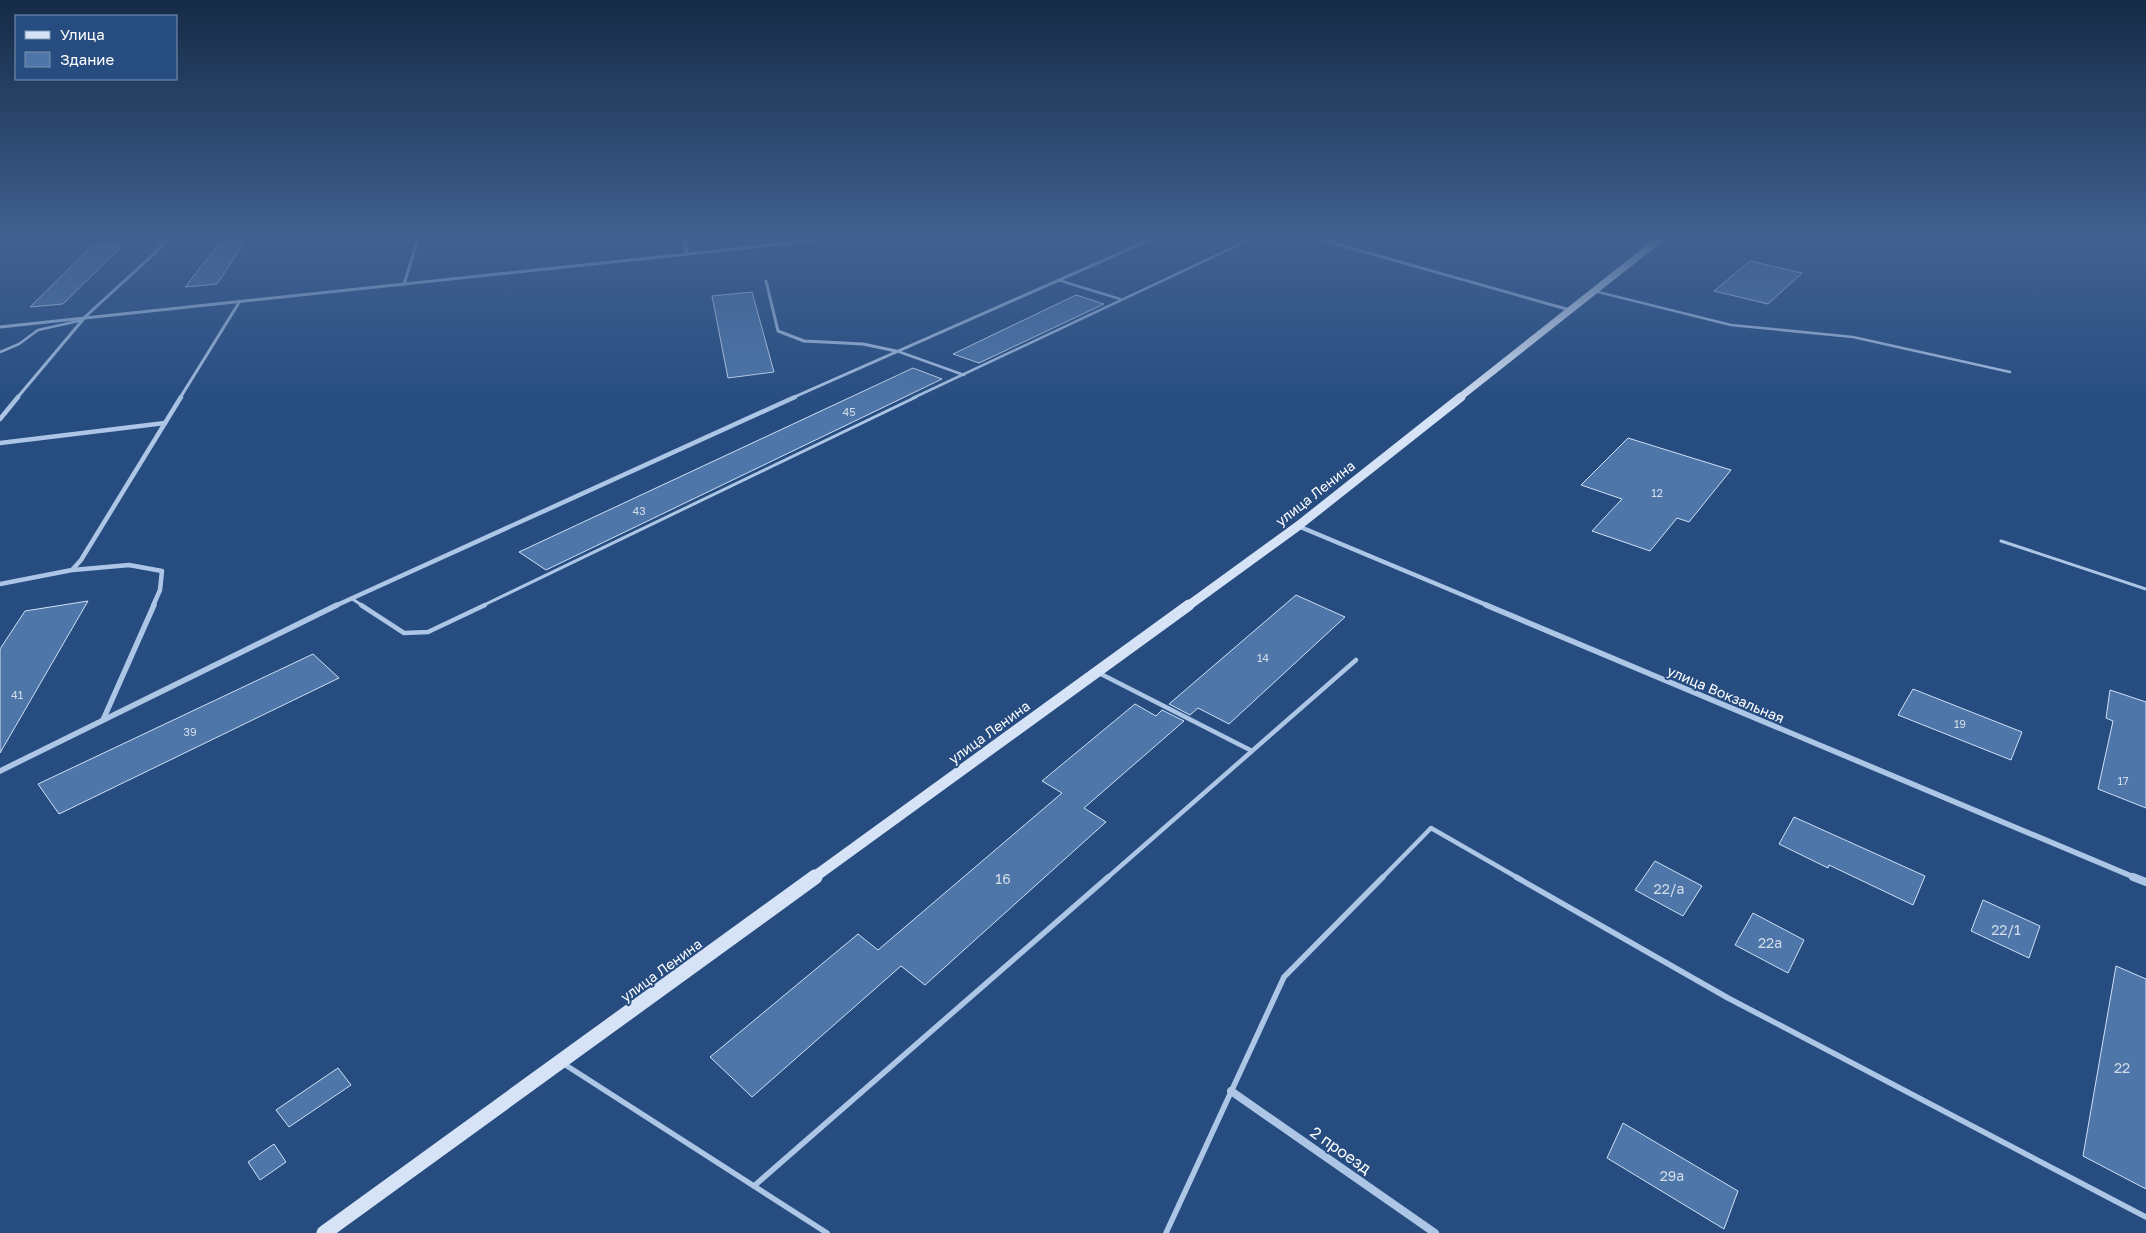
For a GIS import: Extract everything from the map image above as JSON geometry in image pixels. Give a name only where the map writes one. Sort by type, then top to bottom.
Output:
[{"type":"street","points":[[0,419],[84,318],[107,297]]},
{"type":"street","points":[[0,327],[283,297]]},
{"type":"street","points":[[770,297],[778,331],[784,334],[804,341],[863,344],[896,351]]},
{"type":"street","points":[[0,770],[351,598],[1020,297]]},
{"type":"street","points":[[1522,297],[1570,310]]},
{"type":"street","name":"улица Ленина","points":[[324,1233],[1298,526],[1587,297]]},
{"type":"street","points":[[72,570],[90,548],[240,301]]},
{"type":"street","points":[[0,443],[165,423]]},
{"type":"street","name":"улица Вокзальная","points":[[1298,526],[2146,882]]},
{"type":"street","points":[[0,584],[72,570],[119,564],[146,566],[162,571],[160,590],[103,720]]},
{"type":"street","name":"2 проезд","points":[[1231,1091],[1435,1233]]},
{"type":"lane","points":[[1112,297],[1120,299]]},
{"type":"lane","points":[[351,598],[404,633],[428,632],[1125,297]]},
{"type":"lane","points":[[1616,297],[1731,325],[1853,336],[2010,372]]},
{"type":"lane","points":[[0,352],[19,344],[38,330],[84,318]]},
{"type":"lane","points":[[896,351],[964,375]]},
{"type":"lane","points":[[2001,541],[2146,589]]},
{"type":"lane","points":[[754,1186],[1356,660]]},
{"type":"lane","points":[[1097,672],[1252,751]]},
{"type":"lane","points":[[1166,1233],[1284,977],[1431,828],[1728,998],[2146,1217]]},
{"type":"lane","points":[[560,1062],[827,1233]]},
{"type":"building","points":[[41,297],[71,297],[63,304],[30,307]]},
{"type":"building","points":[[712,297],[753,297],[774,372],[728,378]]},
{"type":"building","points":[[1073,297],[1081,297],[1104,304],[979,363],[953,354]]},
{"type":"building","points":[[1737,297],[1776,297],[1768,304]]},
{"type":"building","points":[[913,368],[942,379],[546,570],[519,552]]},
{"type":"building","points":[[1628,438],[1731,470],[1689,522],[1677,518],[1650,551],[1592,531],[1622,499],[1581,485]]},
{"type":"building","points":[[1296,595],[1345,617],[1229,724],[1198,708],[1190,715],[1169,704]]},
{"type":"building","points":[[88,601],[0,753],[0,649],[25,611]]},
{"type":"building","points":[[313,654],[339,678],[59,814],[38,784]]},
{"type":"building","points":[[1913,689],[2022,732],[2011,760],[1898,715]]},
{"type":"building","points":[[2110,690],[2146,702],[2146,808],[2098,789],[2113,721],[2106,718]]},
{"type":"building","points":[[1135,704],[1156,716],[1162,710],[1184,721],[1084,808],[1106,822],[925,985],[901,966],[752,1097],[710,1057],[858,934],[878,950],[1062,793],[1042,781]]},
{"type":"building","points":[[1794,817],[1925,876],[1913,905],[1829,865],[1828,868],[1779,844]]},
{"type":"building","points":[[1655,861],[1702,886],[1683,916],[1635,890]]},
{"type":"building","points":[[1983,900],[2040,926],[2029,958],[1971,931]]},
{"type":"building","points":[[1753,913],[1804,940],[1788,973],[1735,945]]},
{"type":"building","points":[[2116,966],[2146,979],[2146,1189],[2083,1156]]},
{"type":"building","points":[[338,1068],[351,1085],[289,1127],[276,1110]]},
{"type":"building","points":[[1623,1123],[1738,1191],[1724,1229],[1607,1158]]},
{"type":"building","points":[[274,1144],[286,1162],[260,1180],[248,1162]]}]
